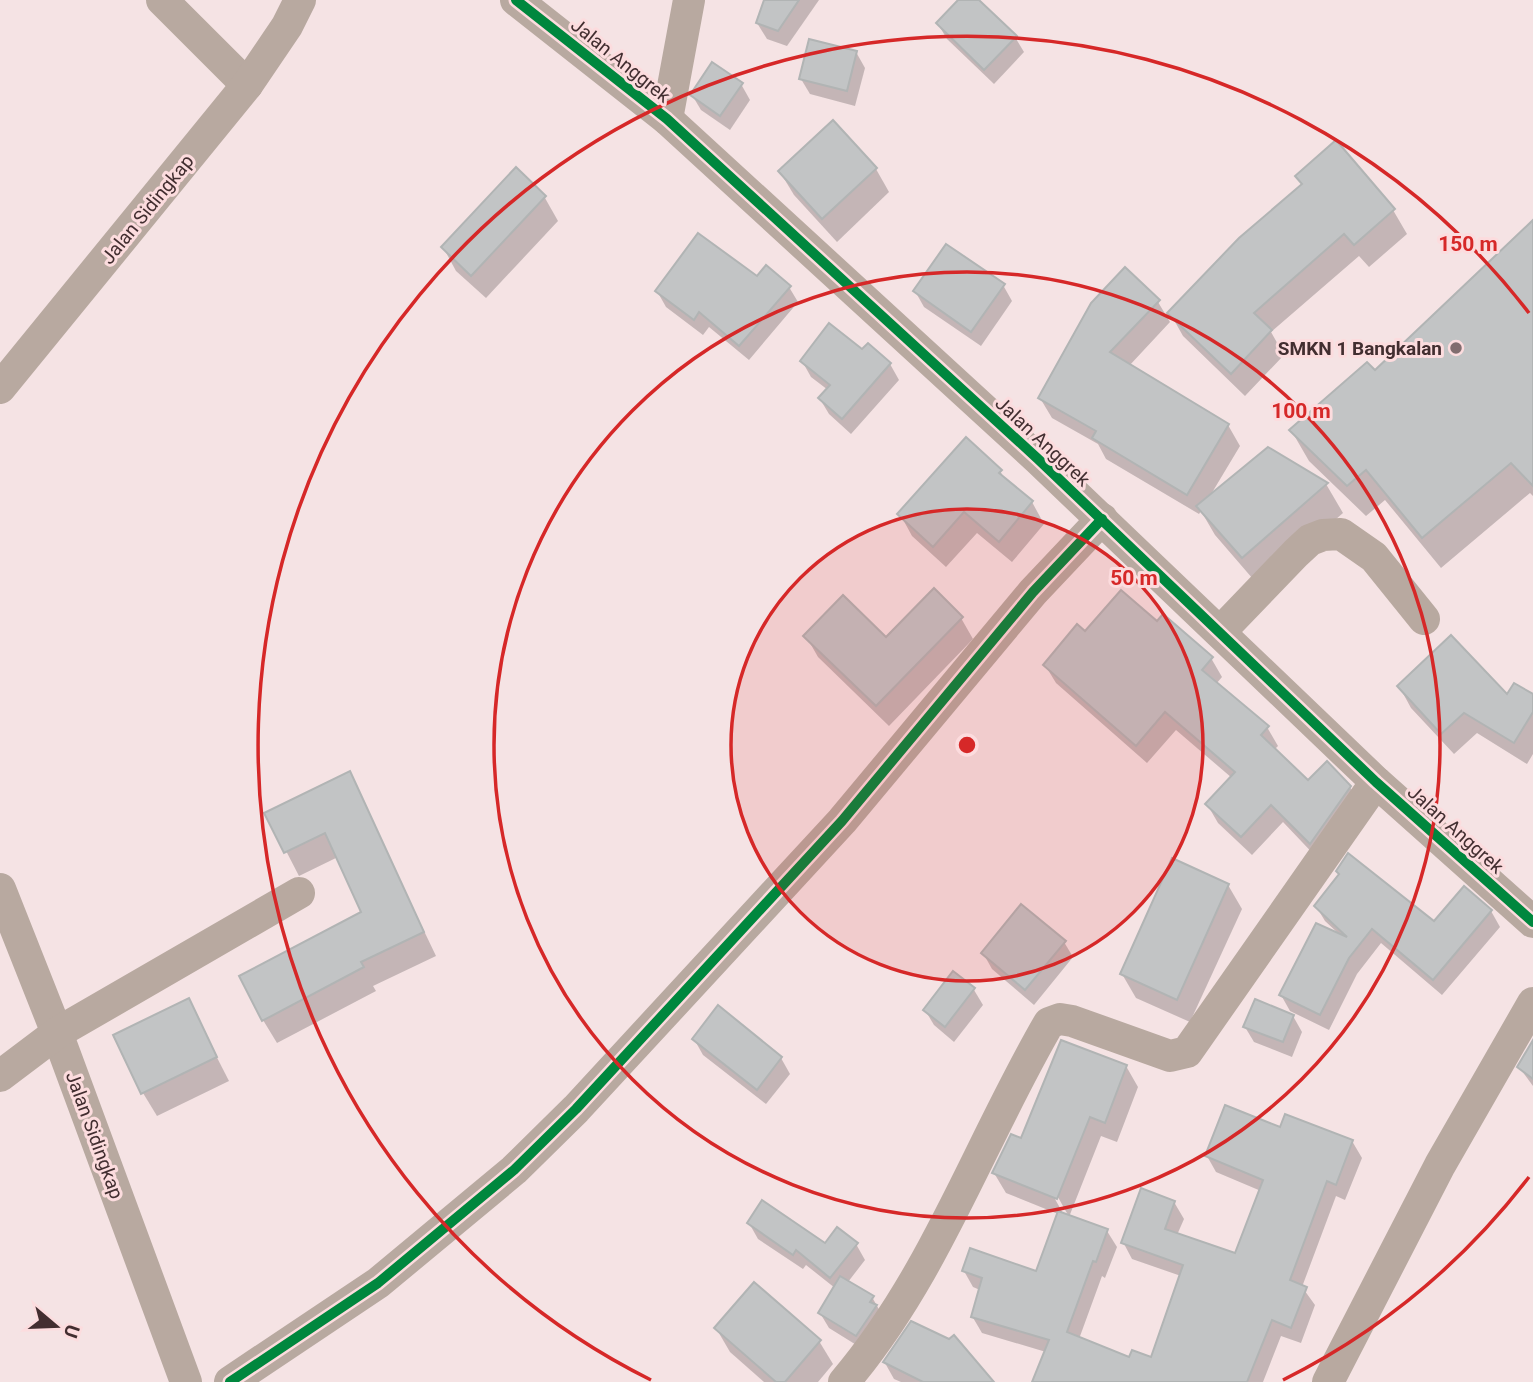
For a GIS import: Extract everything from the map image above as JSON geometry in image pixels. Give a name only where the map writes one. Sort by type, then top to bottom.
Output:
[{"type":"street","points":[[162,0],[247,85]]},
{"type":"street","name":"Jalan Sidingkap","points":[[0,388],[247,85],[294,13],[321,0]]},
{"type":"street","name":"Jalan Anggrek","points":[[516,0],[667,119],[1102,519],[1376,782],[1533,922]]},
{"type":"street","points":[[667,119],[689,0]]},
{"type":"street","points":[[230,1382],[378,1283],[514,1170],[576,1109],[842,821],[1033,592],[1102,519]]},
{"type":"street","points":[[1220,632],[1296,552],[1310,540],[1323,535],[1341,534],[1374,557],[1424,619]]},
{"type":"street","points":[[844,1382],[902,1305],[943,1235],[1049,1023],[1060,1019],[1072,1021],[1170,1056],[1187,1052],[1376,782]]},
{"type":"street","name":"Jalan Sidingkap","points":[[0,889],[57,1033],[186,1382]]},
{"type":"street","points":[[0,1076],[57,1033],[299,893]]},
{"type":"street","points":[[1328,1382],[1440,1165],[1533,1003]]},
{"type":"building","points":[[764,0],[799,0],[778,31],[756,23]]},
{"type":"building","points":[[958,0],[979,0],[1017,36],[984,70],[936,23]]},
{"type":"building","points":[[809,39],[857,51],[847,91],[799,79]]},
{"type":"building","points":[[712,62],[743,83],[720,116],[690,95]]},
{"type":"building","points":[[833,120],[877,168],[822,219],[778,171]]},
{"type":"building","points":[[1336,140],[1395,209],[1354,245],[1344,234],[1254,313],[1272,330],[1231,374],[1167,313],[1239,238],[1302,184],[1295,176]]},
{"type":"building","points":[[516,167],[546,196],[471,276],[441,247]]},
{"type":"building","points":[[1533,220],[1533,486],[1511,463],[1422,538],[1366,470],[1347,486],[1289,430],[1367,362],[1375,370]]},
{"type":"building","points":[[698,233],[757,276],[766,265],[791,286],[739,346],[699,312],[694,320],[655,291]]},
{"type":"building","points":[[946,244],[1005,284],[971,332],[913,291]]},
{"type":"building","points":[[1125,267],[1160,300],[1110,352],[1229,424],[1187,495],[1092,438],[1096,431],[1038,398],[1091,303]]},
{"type":"building","points":[[829,323],[862,349],[868,343],[891,363],[842,419],[818,398],[830,385],[800,361]]},
{"type":"building","points":[[966,437],[1002,470],[999,473],[1033,501],[999,542],[964,512],[933,547],[897,514]]},
{"type":"building","points":[[1268,447],[1328,483],[1242,558],[1196,506]]},
{"type":"building","points":[[934,588],[963,617],[876,706],[803,636],[843,595],[886,637]]},
{"type":"building","points":[[1121,590],[1157,621],[1163,614],[1213,657],[1202,670],[1269,726],[1261,735],[1308,780],[1327,761],[1351,786],[1310,844],[1271,805],[1241,837],[1205,804],[1235,772],[1165,712],[1136,746],[1043,665],[1077,624],[1085,631]]},
{"type":"building","points":[[1451,635],[1507,694],[1514,683],[1533,694],[1533,712],[1514,743],[1464,713],[1441,734],[1397,686]]},
{"type":"building","points":[[350,771],[424,932],[361,962],[364,967],[262,1021],[239,976],[361,912],[325,833],[284,853],[264,813]]},
{"type":"building","points":[[1348,853],[1434,921],[1464,886],[1492,910],[1433,980],[1372,929],[1349,958],[1320,1015],[1279,995],[1316,923],[1347,937],[1314,906],[1339,874],[1336,871]]},
{"type":"building","points":[[1172,858],[1229,884],[1177,1000],[1120,974]]},
{"type":"building","points":[[1021,904],[1066,941],[1025,990],[981,953]]},
{"type":"building","points":[[953,971],[975,988],[945,1027],[923,1010]]},
{"type":"building","points":[[189,998],[217,1057],[141,1094],[113,1035]]},
{"type":"building","points":[[1255,999],[1294,1015],[1283,1042],[1243,1027]]},
{"type":"building","points":[[718,1005],[782,1057],[757,1090],[692,1039]]},
{"type":"building","points":[[1061,1040],[1127,1065],[1105,1123],[1090,1117],[1057,1199],[992,1173],[1011,1134],[1021,1138]]},
{"type":"building","points":[[1533,1040],[1533,1079],[1517,1067]]},
{"type":"building","points":[[1225,1105],[1280,1127],[1285,1114],[1353,1140],[1336,1185],[1327,1181],[1290,1280],[1307,1287],[1291,1328],[1272,1320],[1247,1382],[1032,1382],[1049,1340],[971,1317],[982,1278],[962,1271],[970,1248],[1036,1271],[1058,1211],[1108,1229],[1096,1262],[1093,1261],[1067,1332],[1129,1357],[1132,1350],[1151,1357],[1183,1265],[1121,1243],[1141,1188],[1175,1201],[1165,1229],[1235,1253],[1263,1180],[1205,1156]]},
{"type":"building","points":[[762,1200],[825,1243],[837,1227],[858,1243],[830,1278],[796,1250],[793,1255],[747,1223]]},
{"type":"building","points":[[840,1276],[874,1296],[870,1302],[877,1305],[856,1336],[818,1313]]},
{"type":"building","points":[[754,1282],[821,1340],[785,1382],[776,1382],[714,1328]]},
{"type":"building","points":[[911,1321],[949,1339],[954,1335],[994,1382],[923,1382],[883,1362]]},
{"type":"cycle path","points":[[516,0],[667,119],[1038,459],[1376,782],[1533,922]]},
{"type":"cycle path","points":[[230,1382],[378,1283],[514,1170],[576,1109],[842,821],[1033,592],[1102,519]]},
{"type":"place","name":"SMKN 1 Bangkalan","points":[[1456,348]]}]
